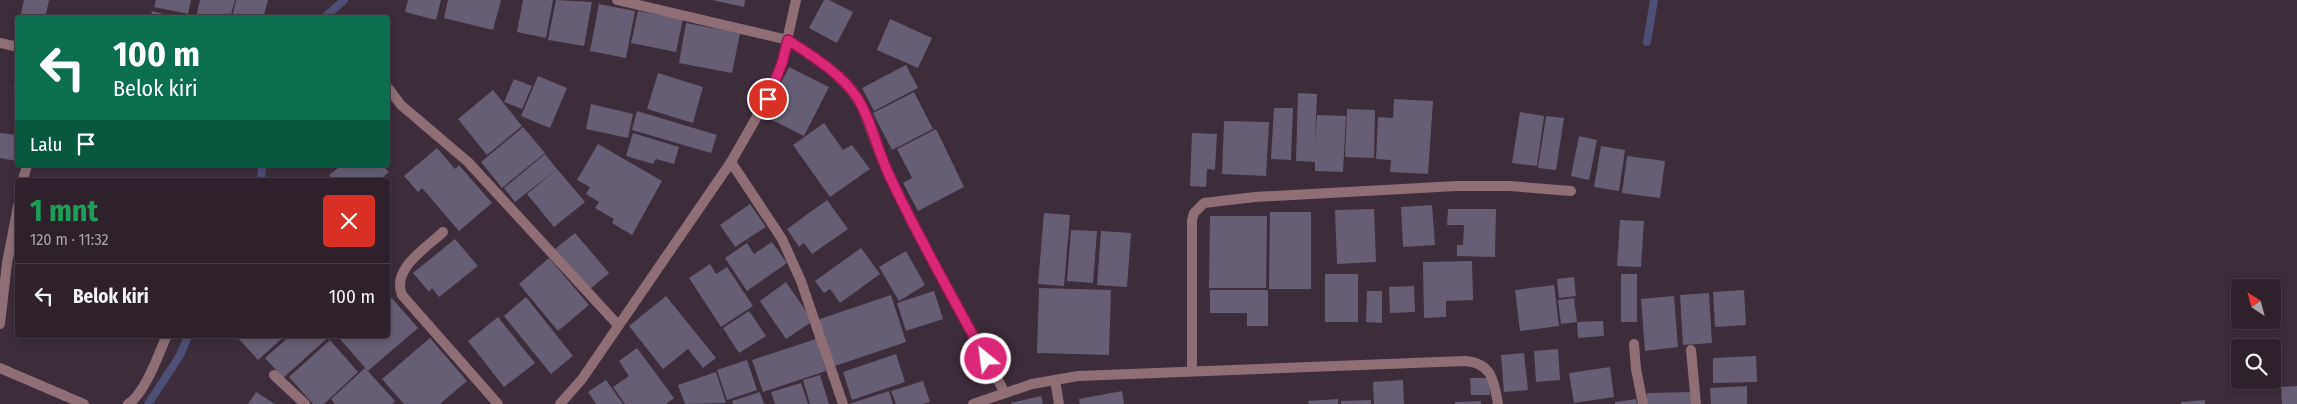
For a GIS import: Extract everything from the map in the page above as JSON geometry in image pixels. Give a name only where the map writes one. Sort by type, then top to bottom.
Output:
[{"type":"street","points":[[618,0],[788,40],[830,70],[857,98],[882,160],[912,223],[1005,393]]},
{"type":"street","points":[[560,404],[582,379],[731,162],[768,99],[782,63],[796,0]]},
{"type":"street","points":[[0,44],[15,46]]},
{"type":"street","points":[[390,91],[401,105],[468,162],[618,325]]},
{"type":"street","points":[[731,162],[782,239],[801,281],[843,404]]},
{"type":"street","points":[[1192,370],[1192,220],[1194,213],[1204,203],[1255,197],[1457,186],[1510,186],[1572,191]]},
{"type":"street","points":[[0,324],[7,263],[15,222]]},
{"type":"street","points":[[443,232],[403,270],[398,287],[402,294],[498,404]]},
{"type":"street","points":[[128,404],[142,388],[167,338]]},
{"type":"street","points":[[1634,344],[1636,369],[1643,404]]},
{"type":"street","points":[[1691,350],[1696,404]]},
{"type":"street","points":[[973,404],[1005,393],[1078,376],[1192,370],[1475,362],[1489,371],[1494,380],[1498,404]]},
{"type":"street","points":[[0,368],[84,404]]},
{"type":"street","points":[[274,375],[305,404]]},
{"type":"street","points":[[1055,380],[1059,404]]},
{"type":"building","points":[[24,0],[49,0],[46,15],[21,15]]},
{"type":"building","points":[[156,0],[191,0],[188,14],[154,7]]},
{"type":"building","points":[[200,0],[235,0],[231,15],[197,15]]},
{"type":"building","points":[[236,0],[268,0],[264,15],[233,14]]},
{"type":"building","points":[[408,0],[441,0],[436,20],[405,12]]},
{"type":"building","points":[[448,0],[501,0],[493,30],[444,18]]},
{"type":"building","points":[[523,0],[553,0],[546,38],[517,32]]},
{"type":"building","points":[[556,0],[592,2],[584,46],[548,40]]},
{"type":"building","points":[[712,0],[745,0],[744,7]]},
{"type":"building","points":[[824,0],[829,0],[853,12],[837,43],[809,28]]},
{"type":"building","points":[[599,4],[635,11],[626,58],[590,51]]},
{"type":"building","points":[[152,11],[168,15],[151,15]]},
{"type":"building","points":[[638,11],[683,19],[676,52],[631,43]]},
{"type":"building","points":[[890,19],[932,38],[918,68],[877,50]]},
{"type":"building","points":[[686,23],[740,33],[732,73],[679,63]]},
{"type":"building","points":[[906,65],[918,88],[874,111],[862,88]]},
{"type":"building","points":[[789,67],[829,87],[804,136],[764,116]]},
{"type":"building","points":[[658,73],[703,87],[693,123],[647,109]]},
{"type":"building","points":[[538,76],[567,88],[550,128],[521,116]]},
{"type":"building","points":[[514,79],[532,86],[522,109],[504,102]]},
{"type":"building","points":[[493,90],[522,126],[487,155],[458,119]]},
{"type":"building","points":[[914,92],[933,129],[892,150],[873,113]]},
{"type":"building","points":[[1298,93],[1317,94],[1315,143],[1317,115],[1346,116],[1343,172],[1315,171],[1315,162],[1296,161]]},
{"type":"building","points":[[1394,99],[1433,101],[1428,174],[1390,172],[1391,160],[1376,159],[1378,117],[1393,118]]},
{"type":"building","points":[[591,104],[633,114],[628,138],[586,129]]},
{"type":"building","points":[[1274,108],[1293,108],[1291,160],[1271,159]]},
{"type":"building","points":[[1347,109],[1375,110],[1374,158],[1345,157]]},
{"type":"building","points":[[637,111],[717,135],[711,153],[632,130]]},
{"type":"building","points":[[1520,112],[1544,116],[1537,166],[1512,163]]},
{"type":"building","points":[[1546,116],[1564,118],[1556,170],[1538,168]]},
{"type":"building","points":[[1224,121],[1269,122],[1266,176],[1222,174]]},
{"type":"building","points":[[824,123],[843,150],[852,145],[870,169],[830,197],[793,145]]},
{"type":"building","points":[[523,127],[545,153],[502,188],[481,162]]},
{"type":"building","points":[[936,129],[964,187],[918,211],[903,183],[912,178],[897,149]]},
{"type":"building","points":[[0,133],[15,135],[15,161],[0,158]]},
{"type":"building","points":[[633,133],[679,147],[674,164],[656,159],[653,164],[626,156]]},
{"type":"building","points":[[1192,133],[1217,134],[1215,170],[1207,169],[1206,187],[1190,186]]},
{"type":"building","points":[[1579,136],[1597,140],[1589,180],[1571,176]]},
{"type":"building","points":[[598,144],[662,181],[632,235],[612,223],[614,219],[595,208],[599,202],[586,194],[590,187],[577,180]]},
{"type":"building","points":[[1601,146],[1625,150],[1619,191],[1594,187]]},
{"type":"building","points":[[437,148],[455,169],[459,165],[492,203],[459,231],[422,188],[418,192],[404,176]]},
{"type":"building","points":[[545,154],[557,169],[515,202],[504,188]]},
{"type":"building","points":[[1627,156],[1665,161],[1660,198],[1622,193]]},
{"type":"building","points":[[339,167],[384,167],[389,172],[382,178],[331,178],[329,175]]},
{"type":"building","points":[[557,169],[585,202],[554,227],[527,194]]},
{"type":"building","points":[[827,200],[848,229],[812,254],[804,243],[799,247],[787,229]]},
{"type":"building","points":[[750,204],[766,227],[735,247],[720,225]]},
{"type":"building","points":[[1432,205],[1435,245],[1403,247],[1401,207]]},
{"type":"building","points":[[1374,209],[1376,262],[1337,264],[1335,210]]},
{"type":"building","points":[[1448,209],[1496,209],[1495,257],[1457,256],[1457,245],[1463,245],[1464,225],[1447,225]]},
{"type":"building","points":[[1270,212],[1311,212],[1311,289],[1269,289]]},
{"type":"building","points":[[1044,213],[1070,215],[1064,286],[1038,284]]},
{"type":"building","points":[[1210,216],[1267,216],[1266,288],[1209,288]]},
{"type":"building","points":[[1620,220],[1644,221],[1641,267],[1617,266]]},
{"type":"building","points":[[1071,230],[1097,231],[1093,283],[1067,281]]},
{"type":"building","points":[[1101,231],[1131,233],[1127,287],[1097,285]]},
{"type":"building","points":[[575,233],[609,273],[589,290],[555,249]]},
{"type":"building","points":[[455,239],[478,266],[439,297],[432,288],[429,292],[413,273]]},
{"type":"building","points":[[772,242],[787,263],[747,291],[725,258],[747,243],[754,254]]},
{"type":"building","points":[[861,248],[880,274],[840,303],[830,289],[824,293],[815,281]]},
{"type":"building","points":[[906,251],[925,285],[899,301],[879,267]]},
{"type":"building","points":[[549,258],[589,305],[558,331],[519,284]]},
{"type":"building","points":[[1472,261],[1473,300],[1446,301],[1446,317],[1424,318],[1423,262]]},
{"type":"building","points":[[710,264],[716,274],[727,267],[753,306],[721,327],[689,278]]},
{"type":"building","points":[[1325,274],[1358,274],[1358,322],[1325,322]]},
{"type":"building","points":[[1621,274],[1637,274],[1637,322],[1621,322]]},
{"type":"building","points":[[1574,277],[1576,296],[1559,298],[1557,279]]},
{"type":"building","points":[[786,282],[813,321],[786,339],[760,301]]},
{"type":"building","points":[[1554,285],[1559,326],[1520,331],[1515,290]]},
{"type":"building","points":[[1414,286],[1415,312],[1390,313],[1389,287]]},
{"type":"building","points":[[1039,288],[1111,290],[1109,355],[1037,353]]},
{"type":"building","points":[[1210,290],[1268,290],[1268,326],[1247,326],[1247,313],[1210,313]]},
{"type":"building","points":[[1744,290],[1746,325],[1715,327],[1713,292]]},
{"type":"building","points":[[934,291],[943,319],[906,331],[897,303]]},
{"type":"building","points":[[1367,291],[1382,291],[1382,323],[1366,322]]},
{"type":"building","points":[[1709,293],[1712,343],[1683,345],[1680,295]]},
{"type":"building","points":[[891,295],[906,342],[832,367],[817,320]]},
{"type":"building","points":[[390,296],[418,328],[368,371],[340,339],[390,338]]},
{"type":"building","points":[[666,296],[716,358],[703,368],[688,349],[663,369],[629,326]]},
{"type":"building","points":[[1674,296],[1678,347],[1645,351],[1641,299]]},
{"type":"building","points":[[526,297],[573,356],[551,374],[504,316]]},
{"type":"building","points":[[1574,298],[1577,322],[1561,324],[1558,300]]},
{"type":"building","points":[[749,311],[766,336],[739,353],[723,328]]},
{"type":"building","points":[[498,317],[535,363],[504,387],[468,341]]},
{"type":"building","points":[[1603,321],[1604,336],[1578,338],[1577,322]]},
{"type":"building","points":[[238,338],[283,338],[258,360]]},
{"type":"building","points":[[288,338],[328,338],[283,378],[265,358]]},
{"type":"building","points":[[430,338],[467,381],[440,404],[404,404],[382,379]]},
{"type":"building","points":[[816,339],[826,371],[763,392],[752,360]]},
{"type":"building","points":[[330,340],[358,372],[324,404],[313,404],[289,377]]},
{"type":"building","points":[[637,348],[674,398],[666,404],[625,404],[613,387],[629,376],[619,361]]},
{"type":"building","points":[[1558,349],[1560,380],[1536,382],[1534,351]]},
{"type":"building","points":[[1524,353],[1528,390],[1504,392],[1501,355]]},
{"type":"building","points":[[896,354],[905,382],[852,400],[843,372]]},
{"type":"building","points":[[1756,356],[1757,382],[1713,383],[1713,358]]},
{"type":"building","points":[[747,360],[757,390],[727,400],[717,370]]},
{"type":"building","points":[[1610,367],[1614,397],[1574,403],[1569,373]]},
{"type":"building","points":[[365,368],[395,401],[392,404],[335,404],[331,399]]},
{"type":"building","points":[[716,372],[726,403],[685,404],[678,385]]},
{"type":"building","points":[[820,375],[829,404],[810,404],[803,380]]},
{"type":"building","points":[[1470,378],[1490,378],[1490,395],[1471,395]]},
{"type":"building","points":[[606,380],[623,404],[596,404],[588,392]]},
{"type":"building","points":[[1403,380],[1404,404],[1374,404],[1373,382]]},
{"type":"building","points":[[923,381],[930,402],[923,404],[896,404],[891,391]]},
{"type":"building","points":[[801,383],[808,404],[775,404],[771,392]]},
{"type":"building","points":[[1747,386],[1747,404],[1711,404],[1710,388]]},
{"type":"building","points":[[2297,386],[2297,404],[2282,404],[2281,387]]},
{"type":"building","points":[[889,391],[893,404],[849,404]]},
{"type":"building","points":[[1122,391],[1124,404],[1080,404],[1079,399]]},
{"type":"building","points":[[256,392],[275,404],[248,404]]},
{"type":"building","points":[[760,392],[764,404],[733,404],[732,401]]},
{"type":"building","points":[[1693,392],[1693,404],[1647,404],[1647,393]]},
{"type":"building","points":[[1041,396],[1043,404],[1011,404],[1011,403]]},
{"type":"building","points":[[1338,399],[1338,404],[1309,404],[1308,401]]},
{"type":"building","points":[[1636,399],[1637,404],[1615,404],[1615,402]]},
{"type":"building","points":[[1371,400],[1371,404],[1341,404],[1341,401]]},
{"type":"building","points":[[2205,400],[2205,404],[2181,404],[2181,402]]},
{"type":"building","points":[[1481,401],[1481,404],[1455,404],[1455,402]]},
{"type":"waterway","points":[[327,15],[344,0]]},
{"type":"waterway","points":[[1647,42],[1654,0]]},
{"type":"waterway","points":[[261,178],[262,167]]},
{"type":"waterway","points":[[148,404],[179,357],[188,338]]},
{"type":"route","points":[[768,99],[782,63],[788,40],[830,70],[850,89],[862,107],[882,160],[912,223],[986,359]]}]
